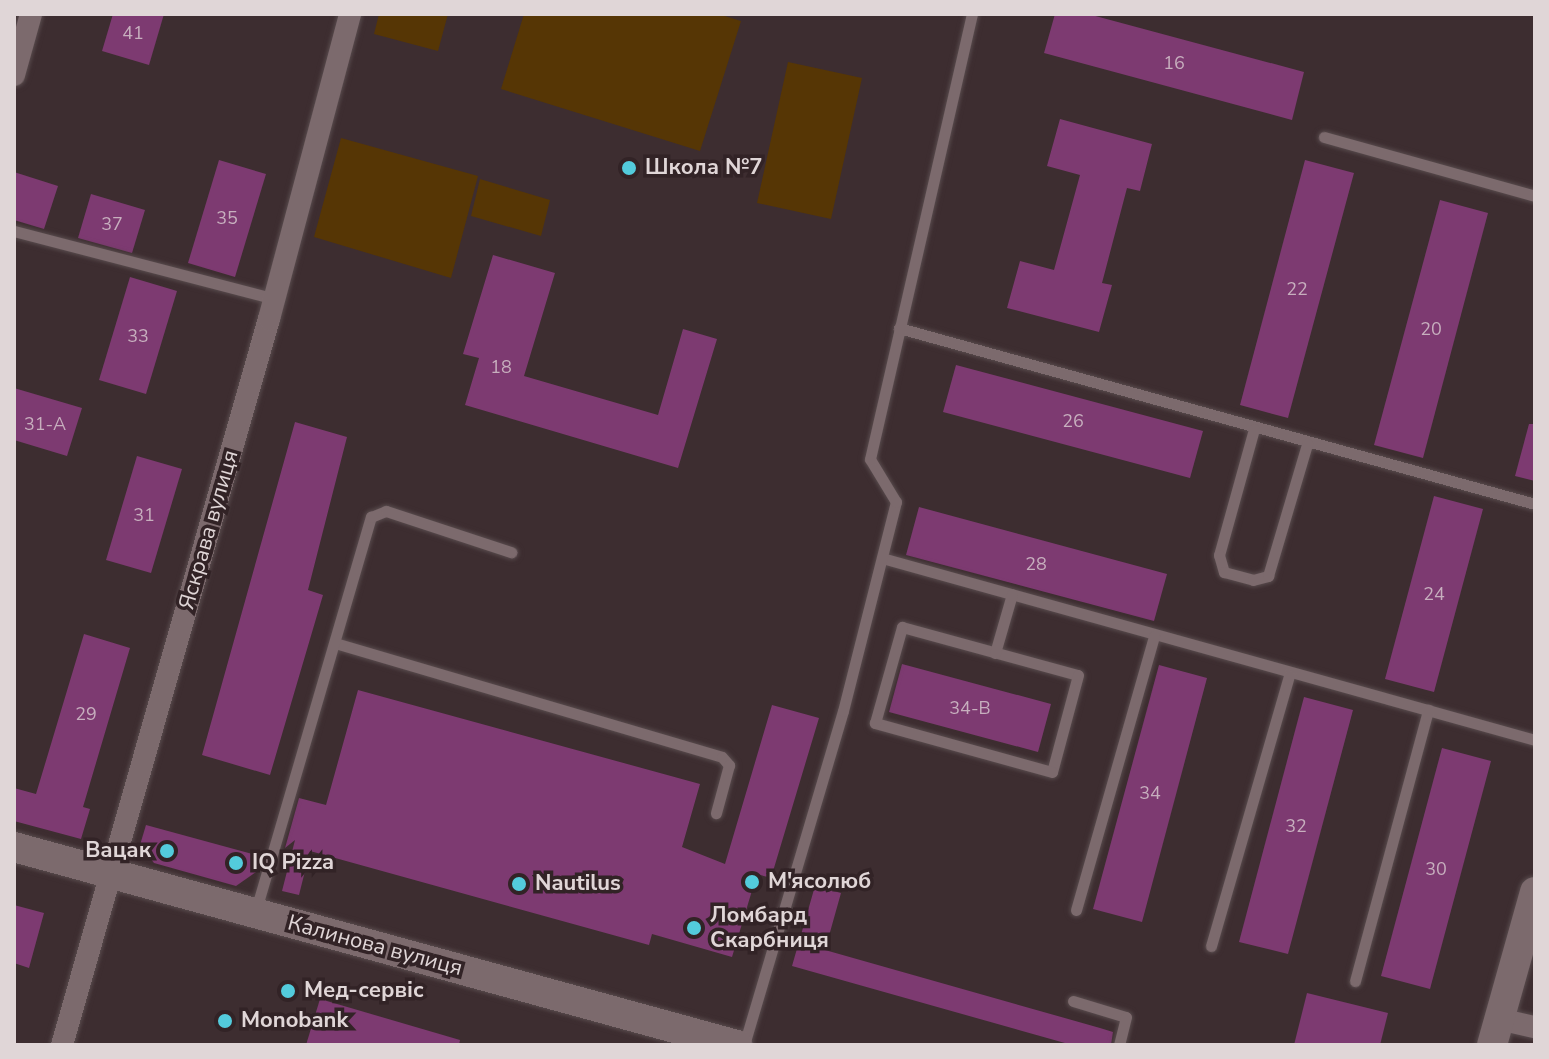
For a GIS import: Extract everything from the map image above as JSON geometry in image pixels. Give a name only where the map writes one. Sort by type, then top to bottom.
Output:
[{"type":"street","points":[[14,75],[31,14]]},
{"type":"street","name":"Яскрава вулиця","points":[[62,1045],[108,873],[275,299],[350,14]]},
{"type":"street","name":"Калинова вулиця","points":[[14,847],[737,1045]]},
{"type":"street","points":[[1535,892],[1496,1032],[1535,1027]]},
{"type":"lane","points":[[744,1045],[843,711],[896,502],[870,459],[972,14]]},
{"type":"lane","points":[[1324,137],[1535,196]]},
{"type":"lane","points":[[14,231],[275,299]]},
{"type":"lane","points":[[899,328],[1307,444],[1535,504]]},
{"type":"lane","points":[[1254,429],[1219,555],[1224,572],[1253,580],[1268,576],[1307,444]]},
{"type":"lane","points":[[255,913],[371,517],[377,511],[511,552]]},
{"type":"lane","points":[[882,558],[1289,675],[1535,740]]},
{"type":"lane","points":[[995,653],[1012,594]]},
{"type":"lane","points":[[902,627],[995,653],[1078,675],[1052,772],[875,723],[902,627]]},
{"type":"lane","points":[[1076,910],[1154,636]]},
{"type":"lane","points":[[335,643],[722,757],[729,765],[716,813]]},
{"type":"lane","points":[[1211,946],[1289,675]]},
{"type":"lane","points":[[1355,981],[1428,710]]},
{"type":"lane","points":[[1073,1001],[1126,1017],[1119,1045]]},
{"type":"shaded area","points":[[379,14],[448,14],[438,51],[374,34]]},
{"type":"shaded area","points":[[524,14],[718,14],[741,21],[700,151],[501,89]]},
{"type":"shaded area","points":[[788,62],[862,78],[831,219],[757,203]]},
{"type":"shaded area","points":[[341,138],[478,176],[451,278],[314,237]]},
{"type":"shaded area","points":[[480,179],[550,200],[541,236],[471,216]]},
{"type":"building","points":[[113,14],[164,14],[149,65],[102,51]]},
{"type":"building","points":[[1055,14],[1088,14],[1304,72],[1292,120],[1044,53]]},
{"type":"building","points":[[1060,119],[1152,144],[1140,191],[1127,188],[1102,283],[1112,285],[1099,332],[1007,308],[1020,261],[1054,270],[1080,175],[1047,166]]},
{"type":"building","points":[[219,160],[266,174],[235,277],[188,263]]},
{"type":"building","points":[[1305,160],[1354,173],[1288,418],[1240,405]]},
{"type":"building","points":[[14,172],[58,186],[44,229],[14,220]]},
{"type":"building","points":[[91,194],[145,210],[132,253],[78,238]]},
{"type":"building","points":[[1440,200],[1488,213],[1423,458],[1374,445]]},
{"type":"building","points":[[493,255],[555,273],[524,376],[658,415],[683,329],[717,339],[678,468],[465,405],[479,358],[463,354]]},
{"type":"building","points":[[130,277],[177,291],[146,394],[99,380]]},
{"type":"building","points":[[956,365],[1203,431],[1190,478],[943,412]]},
{"type":"building","points":[[14,388],[82,408],[67,456],[14,440]]},
{"type":"building","points":[[295,422],[347,437],[308,590],[323,595],[270,775],[202,755]]},
{"type":"building","points":[[1529,424],[1535,424],[1535,481],[1515,476]]},
{"type":"building","points":[[137,456],[182,469],[151,573],[106,560]]},
{"type":"building","points":[[1434,496],[1483,509],[1434,692],[1385,679]]},
{"type":"building","points":[[919,507],[1167,574],[1154,621],[906,555]]},
{"type":"building","points":[[84,634],[130,648],[83,807],[90,809],[81,839],[14,821],[14,788],[36,794]]},
{"type":"building","points":[[902,664],[1051,704],[1038,752],[889,712]]},
{"type":"building","points":[[1159,665],[1207,678],[1142,922],[1093,909]]},
{"type":"building","points":[[358,690],[700,784],[682,847],[725,864],[772,705],[819,718],[771,878],[757,874],[732,957],[652,934],[649,945],[310,851],[299,895],[282,891],[295,840],[285,848],[299,798],[326,805]]},
{"type":"building","points":[[1304,697],[1353,710],[1288,954],[1239,942]]},
{"type":"building","points":[[1442,748],[1491,761],[1430,989],[1381,976]]},
{"type":"building","name":"IQ Pizza","points":[[146,825],[263,857],[259,870],[236,886],[154,863],[140,845]]},
{"type":"building","points":[[815,886],[841,893],[825,950],[1113,1032],[1111,1045],[1072,1045],[792,966]]},
{"type":"building","points":[[14,905],[44,913],[29,968],[14,963]]},
{"type":"building","points":[[1307,993],[1388,1013],[1380,1045],[1294,1045]]},
{"type":"building","points":[[320,999],[460,1040],[459,1045],[306,1045]]},
{"type":"place","name":"Школа №7","points":[[629,168]]},
{"type":"place","name":"Вацак","points":[[167,851]]},
{"type":"place","name":"IQ Pizza","points":[[236,863]]},
{"type":"place","name":"М'ясолюб","points":[[752,882]]},
{"type":"place","name":"Nautilus","points":[[519,884]]},
{"type":"place","name":"Ломбард Скарбниця","points":[[694,928]]},
{"type":"place","name":"Мед-сервіс","points":[[288,991]]},
{"type":"place","name":"Monobank","points":[[225,1021]]}]
